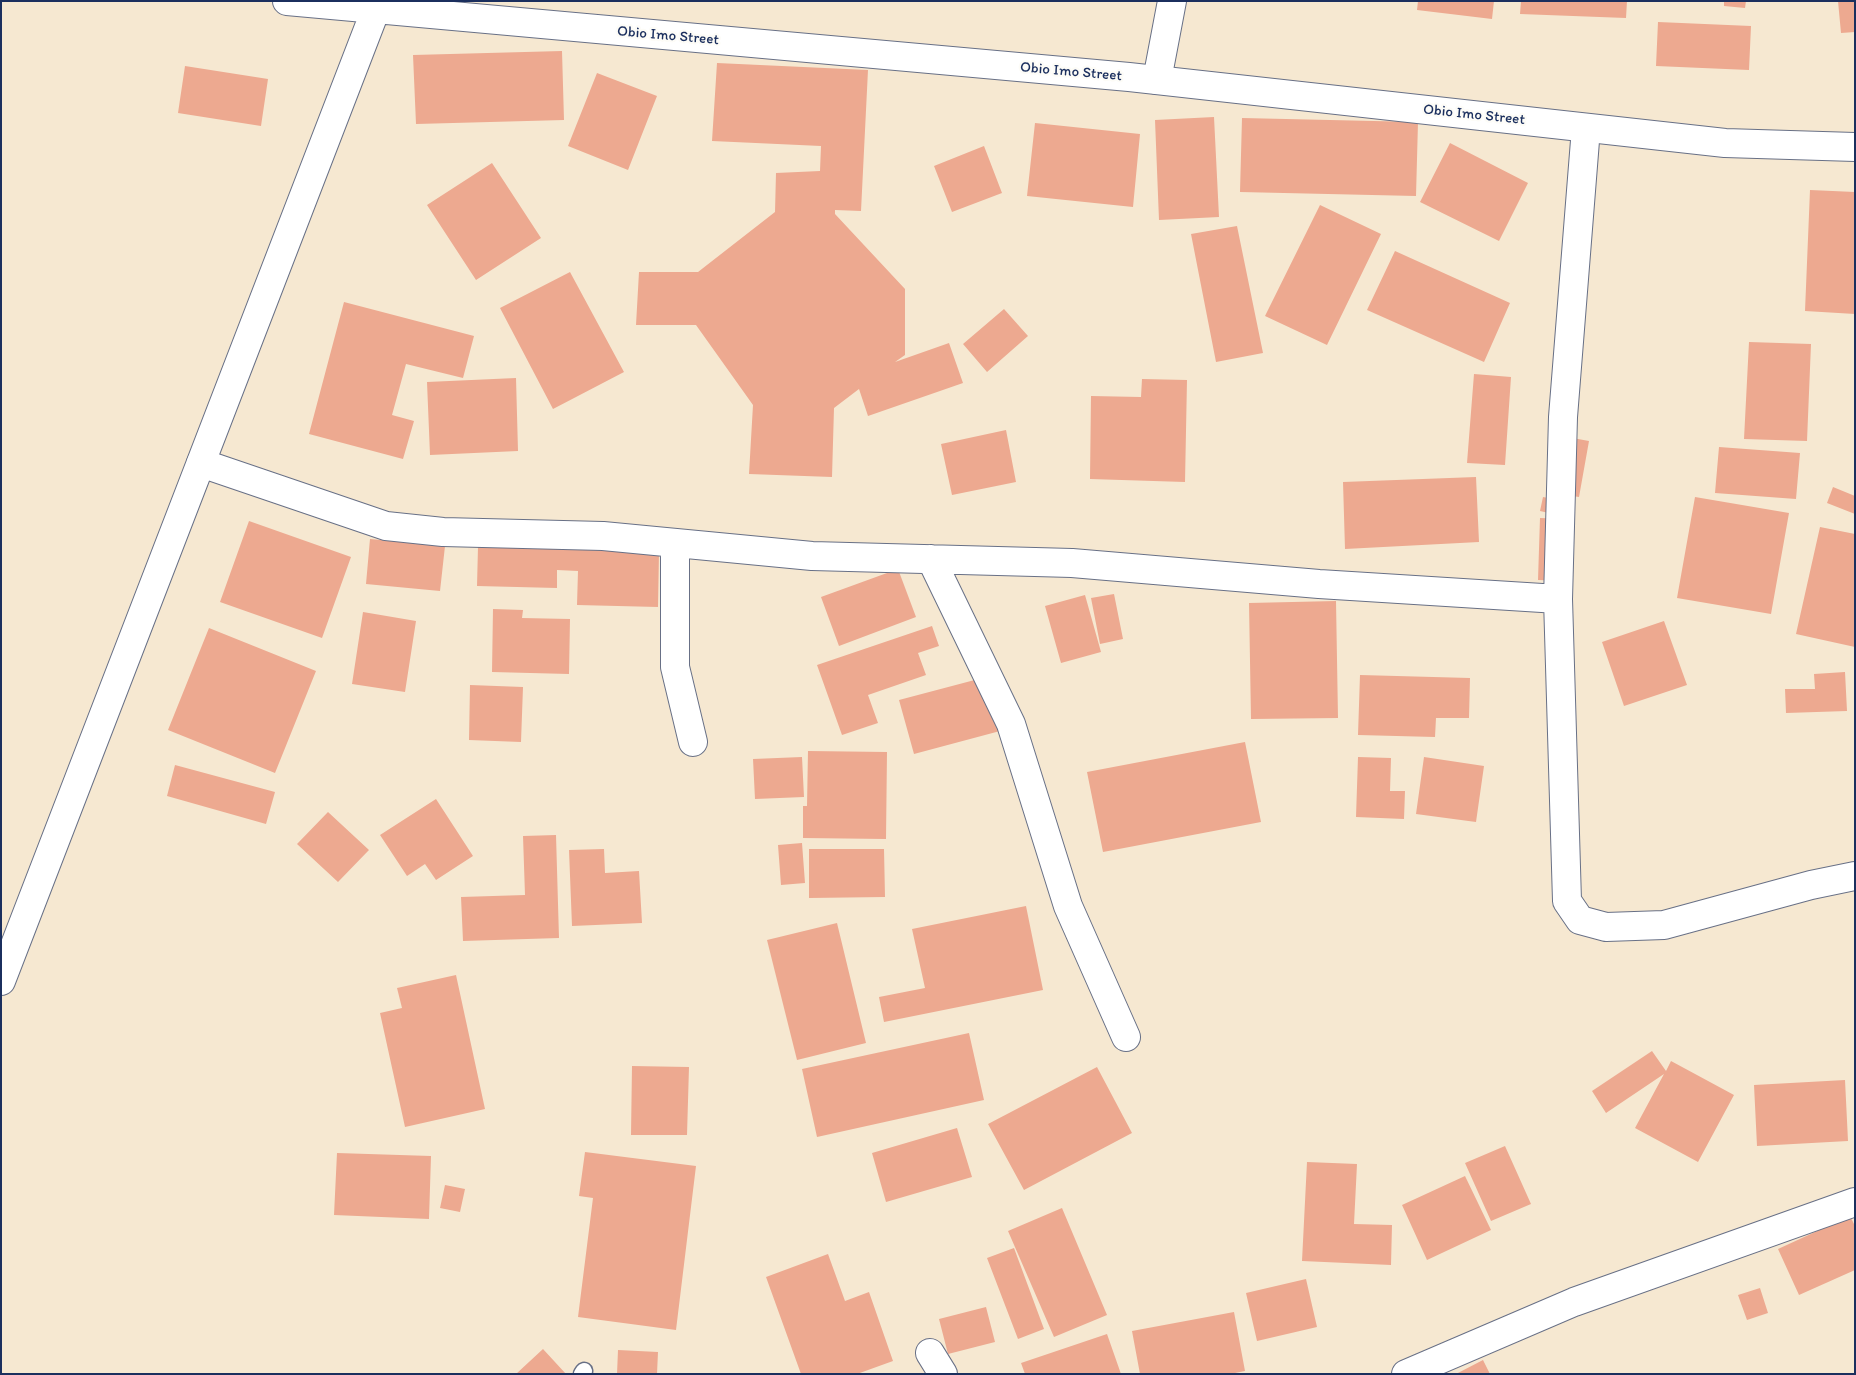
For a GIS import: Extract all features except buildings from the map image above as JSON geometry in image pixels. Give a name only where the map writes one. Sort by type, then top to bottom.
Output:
[{"type":"street","name":"Obio Imo Street","points":[[287,1],[377,5],[1157,80],[1725,144],[1855,148]]},
{"type":"street","points":[[1157,80],[1172,1]]},
{"type":"street","points":[[1,981],[377,5]]},
{"type":"street","points":[[1586,128],[1562,417],[1558,599],[1567,901],[1580,920],[1606,927],[1664,925],[1811,885],[1855,876]]},
{"type":"street","points":[[201,463],[386,526],[443,532],[603,536],[812,556],[1072,563],[1319,584],[1558,599]]},
{"type":"street","points":[[675,543],[675,667],[693,742]]},
{"type":"street","points":[[931,559],[1011,724],[1068,906],[1126,1037]]},
{"type":"street","points":[[1406,1374],[1574,1302],[1855,1202]]}]
